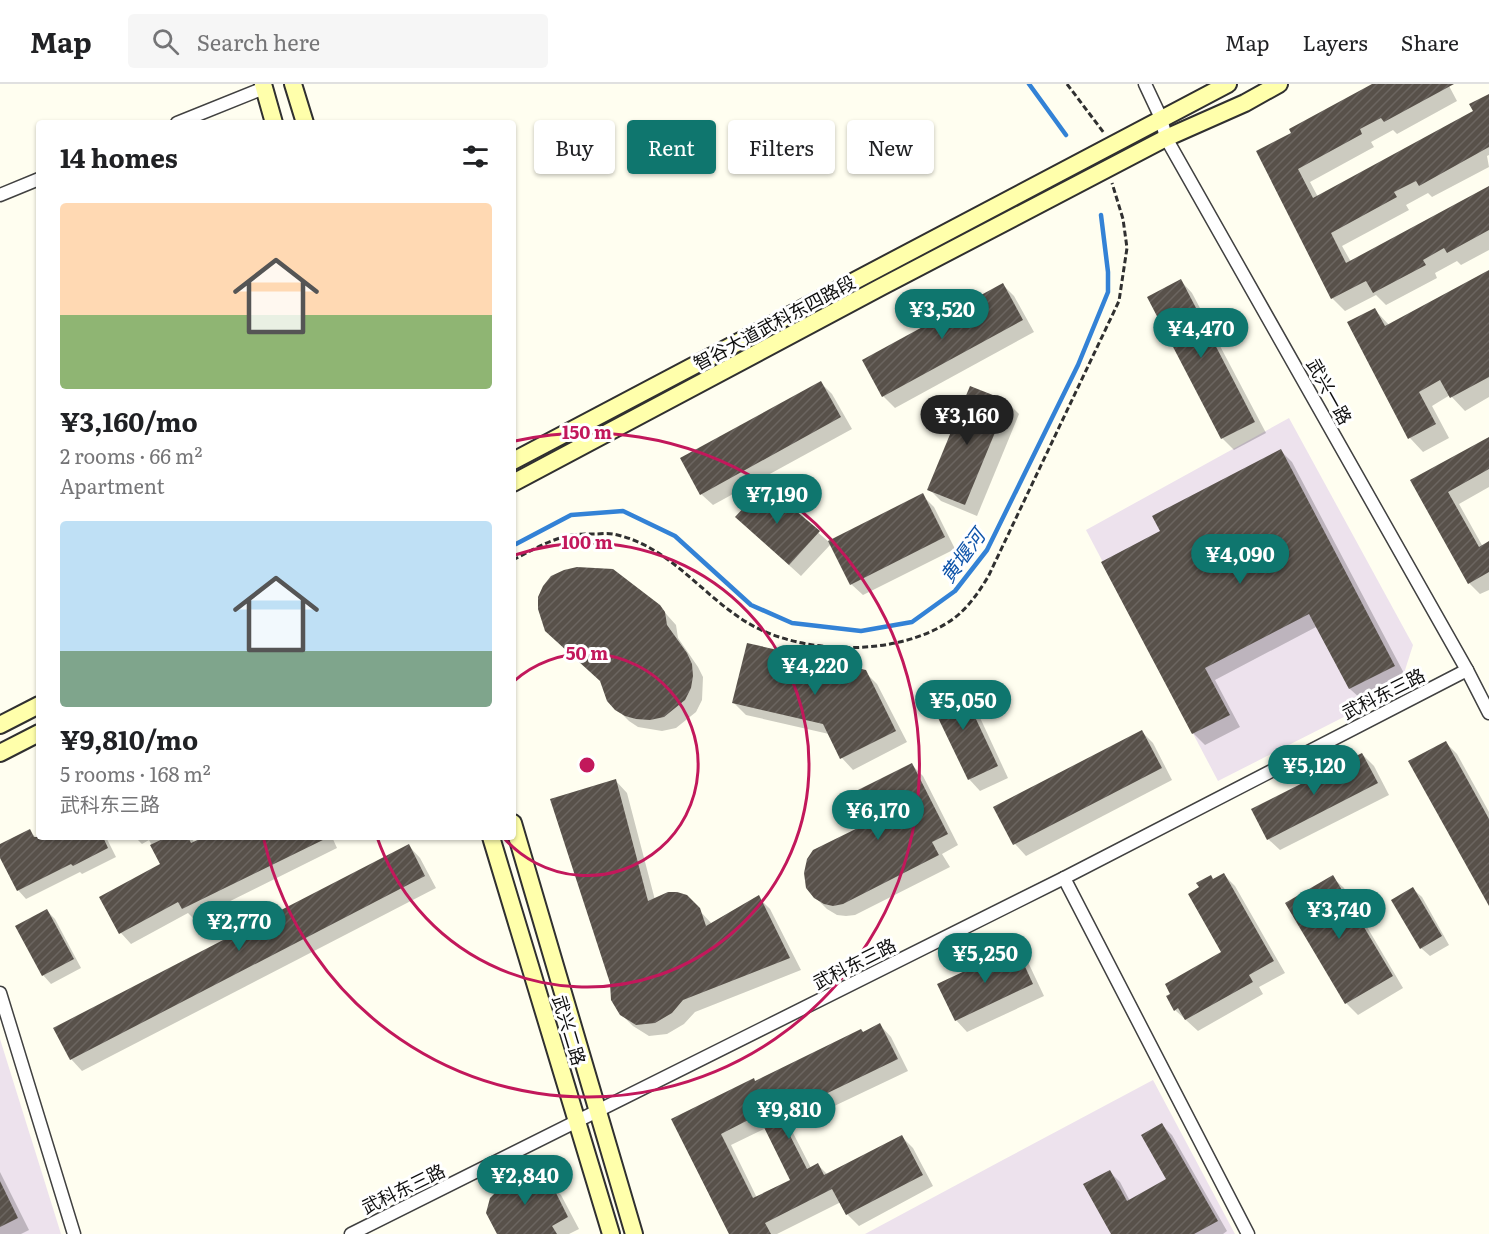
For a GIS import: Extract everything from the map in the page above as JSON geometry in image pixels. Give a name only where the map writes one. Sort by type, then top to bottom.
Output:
[{"type":"main road","points":[[293,84],[304,120]]},
{"type":"main road","name":"智谷大道武科东四路段","points":[[516,481],[1107,169],[1167,138],[1245,103],[1279,84]]},
{"type":"main road","points":[[1245,103],[1295,84]]},
{"type":"main road","name":"智谷大道武科东四路段","points":[[516,459],[1226,85]]},
{"type":"main road","points":[[263,86],[273,120]]},
{"type":"main road","points":[[0,725],[36,707]]},
{"type":"main road","points":[[0,753],[36,735]]},
{"type":"main road","points":[[516,833],[634,1234]]},
{"type":"main road","name":"武兴二路","points":[[493,840],[611,1234]]},
{"type":"street","name":"武兴一路","points":[[1145,84],[1161,118],[1167,138],[1467,670],[1489,713]]},
{"type":"street","points":[[184,120],[263,86]]},
{"type":"street","points":[[0,195],[36,180]]},
{"type":"street","name":"武科东三路","points":[[351,1234],[1064,878],[1467,670]]},
{"type":"street","points":[[1064,878],[1248,1234]]},
{"type":"street","points":[[0,993],[74,1234]]},
{"type":"path","points":[[1066,84],[1113,144]]},
{"type":"path","points":[[516,559],[563,537],[612,534],[660,553],[727,609],[750,625],[807,645],[840,648],[901,641],[931,632],[954,618],[974,599],[988,578],[1119,302],[1127,248],[1123,219],[1107,169]]},
{"type":"shaded area","points":[[1289,418],[1413,645],[1399,689],[1218,781],[1086,530]]},
{"type":"shaded area","points":[[0,1039],[61,1234],[0,1234]]},
{"type":"shaded area","points":[[1153,1080],[1235,1234],[865,1234],[1001,1161]]},
{"type":"building","points":[[1372,84],[1454,84],[1384,122],[1381,118],[1360,129],[1362,134],[1298,169],[1313,198],[1473,111],[1469,104],[1489,94],[1489,147],[1419,186],[1416,181],[1394,192],[1397,197],[1331,233],[1346,263],[1489,186],[1489,230],[1447,253],[1444,248],[1423,260],[1426,265],[1373,293],[1366,281],[1331,299],[1256,151],[1291,133],[1289,129]]},
{"type":"building","points":[[1489,270],[1489,377],[1450,398],[1440,380],[1419,392],[1436,424],[1408,439],[1347,322],[1375,308],[1385,326]]},
{"type":"building","points":[[1181,279],[1255,422],[1221,439],[1147,297]]},
{"type":"building","points":[[1003,283],[1023,320],[882,397],[862,360]]},
{"type":"building","points":[[821,381],[841,417],[700,495],[680,458]]},
{"type":"building","points":[[970,386],[1008,401],[965,505],[927,490]]},
{"type":"building","points":[[1489,437],[1489,469],[1448,492],[1479,547],[1489,541],[1489,572],[1468,584],[1410,480]]},
{"type":"building","points":[[1281,449],[1395,666],[1349,689],[1309,614],[1205,668],[1230,715],[1192,734],[1101,562],[1160,531],[1152,516]]},
{"type":"building","points":[[765,485],[820,531],[789,565],[735,517]]},
{"type":"building","points":[[923,493],[945,537],[850,585],[828,541]]},
{"type":"building","points":[[577,567],[613,569],[660,605],[665,612],[667,625],[692,664],[693,676],[691,688],[685,700],[664,717],[650,720],[636,719],[615,710],[607,701],[600,681],[545,631],[538,609],[538,597],[543,586],[551,576]]},
{"type":"building","points":[[747,643],[866,670],[896,731],[840,759],[823,724],[732,703]]},
{"type":"building","points":[[959,683],[998,766],[968,780],[928,697]]},
{"type":"building","points":[[1142,730],[1162,768],[1013,845],[993,807]]},
{"type":"building","points":[[1446,741],[1489,819],[1489,906],[1408,761]]},
{"type":"building","points":[[1362,753],[1378,783],[1267,840],[1251,809]]},
{"type":"building","points":[[912,763],[948,834],[932,842],[939,855],[843,904],[833,906],[814,898],[806,888],[804,873],[807,859],[813,850],[872,821],[856,791]]},
{"type":"building","points":[[616,779],[648,901],[668,892],[687,895],[700,908],[706,926],[759,895],[790,958],[683,1000],[672,1013],[655,1023],[636,1025],[620,1015],[611,1000],[610,983],[550,799]]},
{"type":"building","points":[[30,829],[36,840],[104,840],[108,848],[17,891],[0,858],[0,844]]},
{"type":"building","points":[[161,840],[190,840],[191,843],[198,840],[323,840],[182,909],[178,902],[119,934],[99,897],[160,864],[150,845]]},
{"type":"building","points":[[409,844],[425,876],[70,1060],[53,1028]]},
{"type":"building","points":[[1224,873],[1274,961],[1249,975],[1253,982],[1185,1020],[1178,1008],[1174,1011],[1166,996],[1170,994],[1165,984],[1221,952],[1188,894],[1199,887],[1196,883],[1211,875],[1213,879]]},
{"type":"building","points":[[1333,875],[1393,976],[1345,1004],[1285,903]]},
{"type":"building","points":[[1413,887],[1442,936],[1420,949],[1391,900]]},
{"type":"building","points":[[47,909],[74,959],[42,976],[15,926]]},
{"type":"building","points":[[1016,947],[1033,984],[955,1021],[937,984]]},
{"type":"building","points":[[880,1023],[898,1059],[780,1116],[807,1169],[818,1163],[824,1175],[902,1135],[923,1175],[846,1215],[832,1189],[765,1223],[771,1234],[729,1234],[671,1119],[861,1029],[863,1032]],"holes":[[[758,1115],[790,1180],[753,1198],[721,1134]]]},
{"type":"building","points":[[1162,1123],[1218,1221],[1194,1234],[1111,1234],[1083,1184],[1110,1170],[1127,1201],[1166,1179],[1141,1135]]},
{"type":"building","points":[[524,1170],[528,1176],[539,1176],[550,1181],[568,1217],[552,1226],[557,1234],[497,1234],[486,1213],[490,1198],[495,1193],[492,1186]]},
{"type":"building","points":[[0,1181],[18,1218],[0,1227]]},
{"type":"waterway","name":"黄堰河","points":[[1029,84],[1066,135]]},
{"type":"waterway","name":"黄堰河","points":[[516,544],[571,515],[623,511],[675,536],[751,605],[792,623],[861,631],[912,622],[955,591],[987,550],[1078,365],[1108,292],[1108,272],[1101,215]]}]
